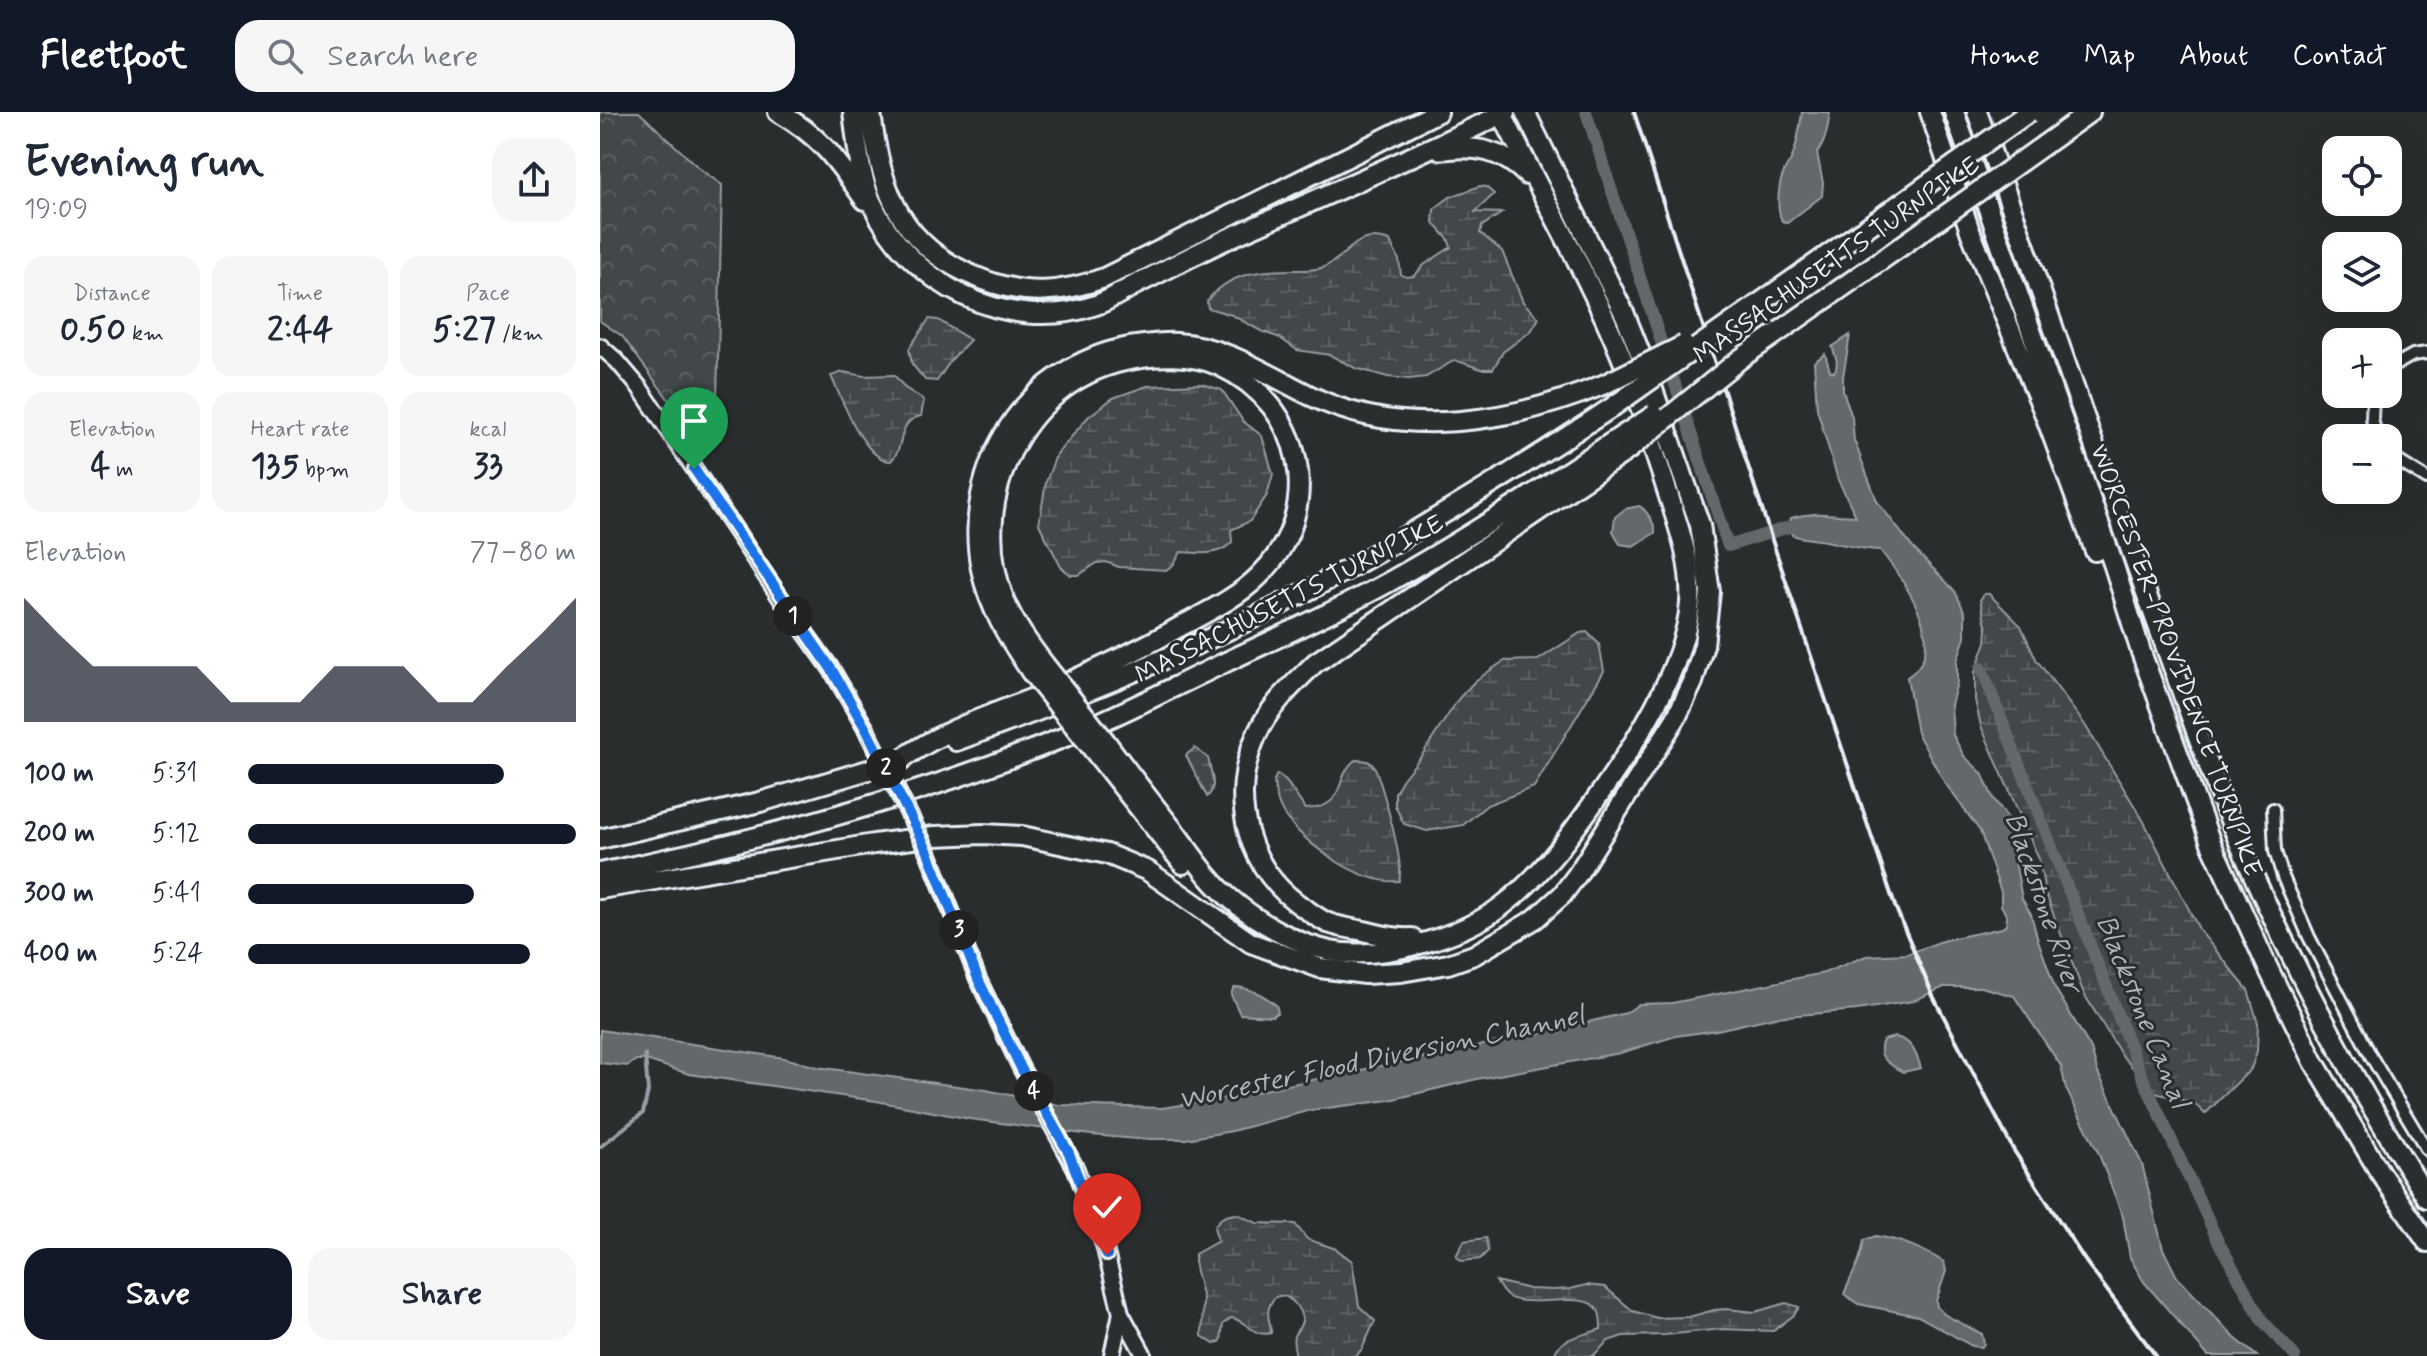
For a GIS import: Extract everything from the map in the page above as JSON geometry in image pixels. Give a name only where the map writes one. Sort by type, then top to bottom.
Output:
[{"type":"highway","points":[[778,112],[805,128],[835,157],[898,245],[922,270],[978,303],[1012,313],[1064,313],[1097,305],[1231,237],[1415,157],[1503,113],[1623,359],[1681,537],[1690,602],[1677,663],[1612,777],[1570,836],[1527,885],[1475,925],[1432,941],[1366,952],[1331,951],[1285,935],[1233,901],[1208,877],[997,619],[981,569],[978,543],[981,492],[997,446],[1018,414],[1047,385],[1085,360],[1107,351],[1148,344],[1176,343],[1207,347],[1257,367],[1350,413],[1411,422],[1453,421],[1541,406],[1605,384],[1730,324]]},
{"type":"highway","points":[[853,112],[869,198],[881,221]]},
{"type":"highway","points":[[871,112],[881,171],[892,199],[908,227],[922,243],[957,270],[1000,287],[1038,293],[1104,278],[1438,112]]},
{"type":"highway","points":[[600,889],[874,844],[983,834],[1022,836],[1107,854],[1148,871],[1251,943],[1320,968],[1365,974],[1448,964],[1474,955],[1535,919],[1562,895],[1577,875],[1676,718],[1700,661],[1710,592],[1700,525],[1641,355],[1625,315],[1525,112]]},
{"type":"highway","points":[[1930,112],[1970,231],[2045,415],[2113,598],[2141,652]]},
{"type":"highway","name":"WORCESTER-PROVIDENCE TURNPIKE","points":[[1954,112],[2114,566],[2141,652],[2211,843],[2314,1062],[2346,1118],[2427,1242]]},
{"type":"highway","name":"WORCESTER-PROVIDENCE TURNPIKE","points":[[1977,112],[2129,547],[2223,804],[2255,880],[2324,1023],[2370,1107],[2427,1198]]},
{"type":"highway","name":"MASSACHUSETTS TURNPIKE","points":[[600,839],[760,802],[895,763],[1140,670],[1310,589],[1428,523],[1611,408],[2029,112]]},
{"type":"highway","name":"MASSACHUSETTS TURNPIKE","points":[[600,873],[722,846],[975,770],[1104,721],[1303,626],[1389,582],[1626,443],[2090,112]]},
{"type":"highway","points":[[1415,157],[1463,147],[1484,149],[1503,156],[1535,183]]},
{"type":"highway","points":[[895,763],[945,734],[1144,648],[1231,598],[1258,577],[1279,553],[1288,535],[1297,504],[1298,470],[1295,452],[1276,409],[1241,379],[1218,365],[1195,360],[1166,356],[1120,362],[1088,374],[1059,392],[1041,407],[1025,427],[1002,470],[992,517],[993,538],[997,573],[1004,597],[1038,668]]},
{"type":"highway","points":[[1455,932],[1427,938],[1399,939],[1327,923],[1293,901],[1273,883],[1249,841],[1244,816],[1246,768],[1257,734],[1280,698],[1315,663],[1626,443]]},
{"type":"highway","points":[[1098,745],[1202,888],[1279,952]]},
{"type":"street","points":[[600,346],[640,388],[832,670],[866,729],[928,852],[978,979],[1076,1169],[1103,1240],[1121,1313],[1145,1354]]},
{"type":"street","points":[[2402,361],[2413,355],[2427,353]]},
{"type":"street","points":[[2402,464],[2427,479]]},
{"type":"street","points":[[2273,809],[2275,851],[2309,937],[2372,1058],[2427,1150]]},
{"type":"street","points":[[1112,1356],[1121,1313]]},
{"type":"street","points":[[1112,1356],[1127,1349],[1145,1354]]},
{"type":"green space","points":[[600,112],[639,112],[700,169],[722,185],[717,402],[685,422],[622,336],[600,321]]},
{"type":"green space","points":[[1480,186],[1494,194],[1475,212],[1502,213],[1482,226],[1480,233],[1502,251],[1523,302],[1539,318],[1531,331],[1503,352],[1493,369],[1481,369],[1455,360],[1426,377],[1388,377],[1355,368],[1330,355],[1297,350],[1280,338],[1232,315],[1208,308],[1207,301],[1235,279],[1268,271],[1320,268],[1368,238],[1390,241],[1399,260],[1401,275],[1414,276],[1424,265],[1451,247],[1433,222],[1434,209],[1450,197]]},
{"type":"green space","points":[[929,319],[938,320],[970,340],[937,381],[925,380],[912,364],[909,349]]},
{"type":"green space","points":[[843,372],[864,376],[894,375],[905,388],[924,400],[921,416],[913,419],[904,429],[891,461],[872,451],[847,412],[831,376]]},
{"type":"green space","points":[[1202,384],[1222,390],[1243,421],[1262,436],[1273,474],[1267,495],[1250,521],[1231,530],[1232,542],[1227,547],[1208,553],[1181,552],[1166,570],[1119,567],[1106,562],[1097,563],[1079,575],[1071,575],[1061,567],[1039,524],[1046,482],[1056,455],[1088,417],[1113,398],[1147,386]]},
{"type":"green space","points":[[1984,594],[1989,594],[2021,626],[2036,659],[2085,725],[2143,820],[2200,931],[2248,990],[2258,1023],[2257,1051],[2251,1069],[2205,1114],[2194,1103],[2156,1093],[2122,1056],[2084,994],[2045,892],[2039,859],[1981,726],[1975,700],[1975,672],[1986,642],[1987,629],[1980,600]]},
{"type":"green space","points":[[1587,632],[1599,644],[1604,671],[1534,787],[1487,805],[1463,825],[1427,831],[1404,824],[1395,806],[1395,793],[1459,698],[1475,681],[1504,661],[1538,660],[1580,633]]},
{"type":"green space","points":[[1195,748],[1209,762],[1213,785],[1207,797],[1186,755]]},
{"type":"green space","points":[[1355,760],[1368,761],[1376,770],[1396,844],[1399,881],[1369,877],[1323,853],[1298,831],[1279,806],[1274,780],[1277,774],[1306,809],[1320,807],[1335,797],[1348,767]]},
{"type":"green space","points":[[1237,1214],[1257,1223],[1295,1224],[1307,1239],[1336,1249],[1352,1261],[1359,1306],[1375,1321],[1356,1356],[1296,1356],[1293,1339],[1302,1318],[1297,1306],[1282,1296],[1272,1301],[1269,1308],[1271,1333],[1259,1333],[1231,1318],[1223,1324],[1221,1341],[1214,1344],[1202,1336],[1203,1299],[1195,1254],[1218,1241],[1214,1227],[1219,1221]]},
{"type":"green space","points":[[1486,1238],[1488,1251],[1480,1259],[1462,1261],[1456,1256],[1464,1241]]},
{"type":"green space","points":[[1496,1281],[1529,1289],[1571,1289],[1586,1285],[1605,1287],[1633,1311],[1657,1318],[1689,1317],[1726,1309],[1755,1312],[1786,1303],[1799,1307],[1794,1315],[1773,1331],[1722,1329],[1623,1336],[1608,1341],[1593,1356],[1554,1356],[1561,1344],[1601,1329],[1598,1310],[1582,1301],[1516,1300],[1507,1296]]},
{"type":"shaded area","points":[[1802,112],[1830,112],[1825,139],[1817,153],[1823,183],[1822,196],[1787,223],[1780,216],[1779,190],[1795,150]]},
{"type":"shaded area","points":[[1850,335],[1843,391],[1852,417],[1854,440],[1877,501],[1913,548],[1955,591],[1965,613],[1965,637],[1957,661],[1957,682],[1951,705],[1953,735],[1964,756],[1982,773],[1993,798],[2007,817],[2022,899],[2031,914],[2055,988],[2091,1049],[2098,1073],[2142,1164],[2163,1249],[2177,1277],[2235,1338],[2257,1356],[2208,1356],[2144,1282],[2130,1258],[2123,1217],[2098,1152],[2066,1089],[2061,1066],[2014,996],[1981,987],[1944,987],[1913,1001],[1857,1010],[1775,1017],[1676,1036],[1620,1053],[1477,1079],[1390,1100],[1311,1110],[1232,1131],[1186,1139],[1091,1135],[970,1119],[876,1101],[689,1074],[646,1060],[636,1060],[628,1066],[600,1063],[600,1030],[784,1058],[817,1067],[986,1090],[1059,1105],[1162,1108],[1220,1099],[1546,1032],[1626,1013],[1639,1004],[1672,1003],[1824,973],[1866,956],[1907,954],[1945,940],[2002,928],[2006,925],[2007,917],[1980,831],[1945,783],[1917,733],[1907,677],[1920,664],[1925,649],[1925,632],[1911,595],[1880,550],[1792,535],[1789,527],[1791,518],[1800,516],[1856,516],[1838,480],[1817,409],[1814,362],[1825,354],[1830,371],[1834,372],[1837,363],[1832,347]]},
{"type":"shaded area","points":[[1639,506],[1650,518],[1655,533],[1633,546],[1620,544],[1613,531],[1615,517],[1625,509]]},
{"type":"shaded area","points":[[1236,987],[1262,996],[1276,1005],[1278,1012],[1272,1016],[1240,1014],[1231,995]]},
{"type":"shaded area","points":[[1895,1037],[1909,1044],[1921,1068],[1903,1072],[1885,1060],[1881,1051],[1883,1040]]},
{"type":"shaded area","points":[[1876,1236],[1912,1246],[1944,1262],[1946,1271],[1936,1301],[1937,1307],[1945,1315],[1982,1334],[1984,1344],[1981,1347],[1972,1346],[1918,1316],[1858,1304],[1844,1294],[1864,1240]]},
{"type":"waterway","points":[[1586,112],[1728,546],[1789,527],[1805,526]]},
{"type":"waterway","name":"Blackstone Canal","points":[[1981,667],[2141,1074],[2218,1241],[2262,1320],[2295,1356]]},
{"type":"waterway","points":[[600,1147],[643,1113],[648,1091],[645,1055]]},
{"type":"railway","points":[[1634,112],[1768,528],[1895,906],[1933,996],[2013,1149],[2086,1262],[2156,1356]]},
{"type":"route","points":[[694,469],[832,670],[866,729],[928,852],[978,979],[1021,1068],[1069,1153],[1107,1255]]},
{"type":"water label","name":"Blackstone River","points":[[2045,902]]},
{"type":"water label","name":"Worcester Flood Diversion Channel","points":[[1381,1056]]}]
